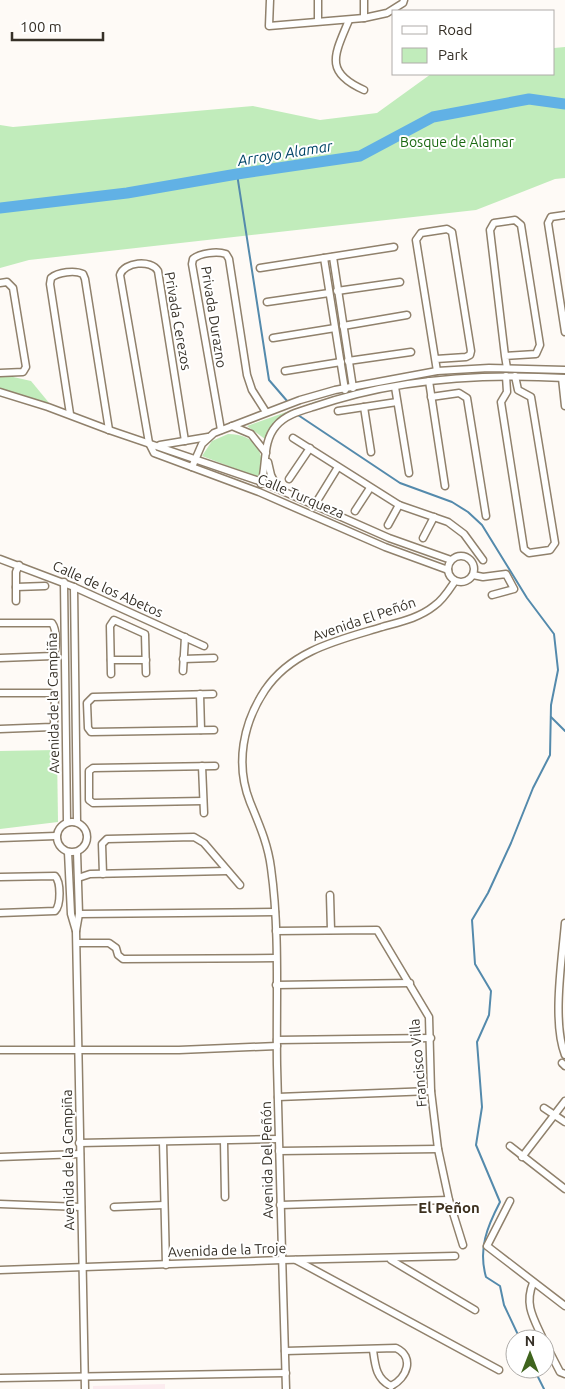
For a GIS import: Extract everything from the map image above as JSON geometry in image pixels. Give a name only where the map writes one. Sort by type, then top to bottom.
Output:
[{"type":"street","points":[[270,0],[269,26],[364,18],[387,13],[404,1]]},
{"type":"street","points":[[318,0],[318,21]]},
{"type":"street","points":[[364,0],[364,18]]},
{"type":"street","points":[[350,20],[336,57],[336,68],[340,77],[364,90]]},
{"type":"street","points":[[565,215],[551,217],[548,223],[565,332]]},
{"type":"street","points":[[504,356],[536,354],[540,345],[521,226],[515,220],[494,223],[490,230],[504,356],[507,368]]},
{"type":"street","points":[[436,359],[466,357],[470,355],[471,350],[452,232],[447,229],[421,233],[416,240],[436,359],[436,371]]},
{"type":"street","points":[[260,268],[394,247]]},
{"type":"street","name":"Privada Durazno","points":[[221,430],[192,264],[193,259],[197,256],[222,252],[229,259],[247,375],[252,390],[266,412]]},
{"type":"street","points":[[332,257],[354,394]]},
{"type":"street","points":[[324,258],[346,396]]},
{"type":"street","name":"Privada Cerezos","points":[[149,443],[120,275],[126,266],[149,263],[155,265],[158,272],[185,441]]},
{"type":"street","points":[[70,414],[50,284],[51,278],[55,275],[79,272],[83,274],[85,279],[109,430]]},
{"type":"street","points":[[0,283],[7,282],[13,288],[26,367],[23,372],[0,373]]},
{"type":"street","points":[[337,291],[400,282]]},
{"type":"street","points":[[267,302],[329,293]]},
{"type":"street","points":[[343,326],[407,315]]},
{"type":"street","points":[[273,338],[335,328]]},
{"type":"street","points":[[348,361],[411,352]]},
{"type":"street","points":[[285,371],[340,362]]},
{"type":"street","points":[[158,446],[208,437],[266,412],[344,387],[436,371],[507,368],[565,370]]},
{"type":"street","points":[[506,376],[507,392],[501,402],[524,549],[529,553],[550,550],[555,543],[530,397],[518,390],[515,376]]},
{"type":"street","points":[[259,492],[271,434],[279,423],[295,413],[346,396],[429,382],[506,376],[563,378],[565,406]]},
{"type":"street","points":[[429,382],[445,486]]},
{"type":"street","points":[[395,387],[409,473]]},
{"type":"street","name":"Calle Turqueza","points":[[0,392],[70,414],[109,430],[195,457],[262,482],[389,538],[451,560]]},
{"type":"street","points":[[432,397],[459,393],[467,398],[486,516]]},
{"type":"street","points":[[320,394],[323,403]]},
{"type":"street","points":[[338,411],[397,402]]},
{"type":"street","points":[[364,407],[371,452]]},
{"type":"street","points":[[231,426],[252,434],[266,453],[269,471],[278,489]]},
{"type":"street","points":[[192,467],[195,457],[208,437]]},
{"type":"street","points":[[293,438],[399,505],[448,522],[464,534],[483,560]]},
{"type":"street","name":"Calle Turqueza","points":[[149,443],[154,453],[259,492],[385,547],[448,570]]},
{"type":"street","points":[[289,479],[310,448]]},
{"type":"street","points":[[314,506],[338,467]]},
{"type":"street","points":[[355,511],[370,488]]},
{"type":"street","points":[[388,525],[399,505]]},
{"type":"street","points":[[422,538],[434,517]]},
{"type":"street","points":[[461,556],[469,558],[474,565],[473,575],[465,582],[455,581],[451,578],[448,570],[451,560],[461,556]]},
{"type":"street","name":"Calle de los Abetos","points":[[0,558],[64,582],[204,646]]},
{"type":"street","points":[[16,601],[19,564]]},
{"type":"street","points":[[473,575],[482,577],[506,574],[514,590],[492,594]]},
{"type":"street","name":"Avenida El Peñón","points":[[276,931],[267,845],[249,800],[242,759],[248,724],[256,704],[267,687],[294,660],[313,649],[418,616],[441,600],[455,581]]},
{"type":"street","name":"Avenida de la Campiña","points":[[64,582],[67,822]]},
{"type":"street","points":[[16,587],[44,586]]},
{"type":"street","name":"Avenida de la Campiña","points":[[74,587],[77,822]]},
{"type":"street","points":[[130,626],[136,614]]},
{"type":"street","points":[[111,674],[112,621],[117,620],[145,634],[146,673]]},
{"type":"street","points":[[0,623],[52,623],[55,640],[55,653],[50,658],[0,658]]},
{"type":"street","points":[[183,671],[185,637]]},
{"type":"street","points":[[55,640],[65,639]]},
{"type":"street","points":[[183,659],[214,658]]},
{"type":"street","points":[[111,660],[146,660]]},
{"type":"street","points":[[0,693],[50,692],[55,696],[54,724],[48,728],[0,729]]},
{"type":"street","points":[[200,694],[201,730]]},
{"type":"street","points":[[213,694],[92,697],[87,703],[87,714],[88,728],[91,732],[214,730]]},
{"type":"street","points":[[54,710],[66,712]]},
{"type":"street","points":[[76,714],[87,714]]},
{"type":"street","points":[[66,748],[76,748]]},
{"type":"street","points":[[202,766],[204,813]]},
{"type":"street","points":[[203,801],[92,803],[89,800],[89,771],[94,768],[215,766]]},
{"type":"street","points":[[76,786],[88,785]]},
{"type":"street","points":[[67,822],[77,822],[83,826],[88,837],[83,848],[76,852],[68,852],[60,846],[56,836],[60,828],[67,822]]},
{"type":"street","points":[[0,838],[56,836]]},
{"type":"street","points":[[103,874],[102,844],[107,839],[194,837],[204,843],[240,885]]},
{"type":"street","name":"Avenida de la Campiña","points":[[68,852],[66,887],[79,914],[76,930],[85,1389]]},
{"type":"street","name":"Avenida de la Campiña","points":[[66,887],[78,878],[76,852]]},
{"type":"street","points":[[77,870],[90,874],[227,870]]},
{"type":"street","points":[[78,878],[90,874]]},
{"type":"street","points":[[0,877],[55,876],[66,887],[55,911],[0,913]]},
{"type":"street","points":[[330,895],[331,930]]},
{"type":"street","name":"Avenida de la Campiña","points":[[75,903],[72,921],[76,930]]},
{"type":"street","points":[[79,914],[275,912]]},
{"type":"street","points":[[565,923],[560,990],[560,1042],[565,1055]]},
{"type":"street","name":"Francisco Villa","points":[[276,931],[377,930],[410,983],[429,1017],[432,1091],[438,1149],[449,1200],[464,1245]]},
{"type":"street","name":"Avenida Del Peñón","points":[[276,931],[278,1139],[286,1389]]},
{"type":"street","points":[[77,943],[109,943],[116,948],[118,955],[123,960],[276,958]]},
{"type":"street","points":[[276,985],[410,983]]},
{"type":"street","points":[[0,1050],[78,1050],[430,1038]]},
{"type":"street","points":[[278,1097],[432,1091]]},
{"type":"street","points":[[522,1157],[565,1101]]},
{"type":"street","points":[[544,1108],[565,1122]]},
{"type":"street","points":[[80,1143],[278,1139]]},
{"type":"street","points":[[224,1141],[226,1197]]},
{"type":"street","points":[[163,1142],[166,1265]]},
{"type":"street","points":[[510,1146],[565,1189]]},
{"type":"street","points":[[279,1151],[438,1149]]},
{"type":"street","points":[[0,1157],[80,1154]]},
{"type":"street","points":[[280,1205],[449,1200]]},
{"type":"street","points":[[510,1201],[487,1246],[565,1306]]},
{"type":"street","points":[[0,1204],[81,1207]]},
{"type":"street","points":[[114,1207],[164,1204]]},
{"type":"street","name":"Avenida de la Troje","points":[[0,1270],[456,1256]]},
{"type":"street","points":[[390,1259],[475,1310]]},
{"type":"street","points":[[295,1260],[499,1370]]},
{"type":"street","points":[[533,1283],[528,1297],[538,1329]]},
{"type":"street","points":[[285,1351],[373,1350],[389,1347],[402,1351],[408,1362],[405,1373],[391,1387],[383,1382],[379,1375],[373,1350]]},
{"type":"street","points":[[555,1362],[560,1372],[565,1374]]},
{"type":"street","points":[[0,1378],[286,1373]]},
{"type":"shaded area","points":[[165,1384],[165,1389],[93,1389],[93,1386]]},
{"type":"green space","name":"Bosque de Alamar","points":[[565,47],[565,178],[555,179],[476,210],[29,260],[0,268],[0,125],[13,127],[253,106],[320,120],[377,113],[430,75],[555,75],[555,48]]},
{"type":"green space","points":[[9,376],[31,381],[50,404],[0,391],[0,377]]},
{"type":"green space","points":[[317,401],[317,403],[272,427],[265,439],[247,426]]},
{"type":"green space","points":[[228,434],[246,437],[257,447],[261,461],[260,478],[202,456],[212,441]]},
{"type":"green space","points":[[57,750],[58,822],[0,829],[0,751]]},
{"type":"waterway","name":"Arroyo Alamar","points":[[0,208],[127,193],[237,174],[360,156],[433,117],[529,99],[565,104]]},
{"type":"waterway","points":[[237,174],[269,380],[288,402]]},
{"type":"waterway","points":[[298,415],[400,483],[452,502],[468,512],[482,525],[527,598],[554,634],[558,670],[551,705],[550,755],[533,788],[488,893],[472,920],[475,964],[491,991],[489,1015],[477,1042],[482,1107],[476,1145],[500,1202],[485,1238],[483,1248],[484,1267],[486,1277],[500,1286],[504,1305],[515,1329]]},
{"type":"waterway","points":[[551,717],[565,731]]},
{"type":"waterway","points":[[539,1379],[544,1389]]},
{"type":"district","name":"El Peñon","points":[[449,1207]]}]
